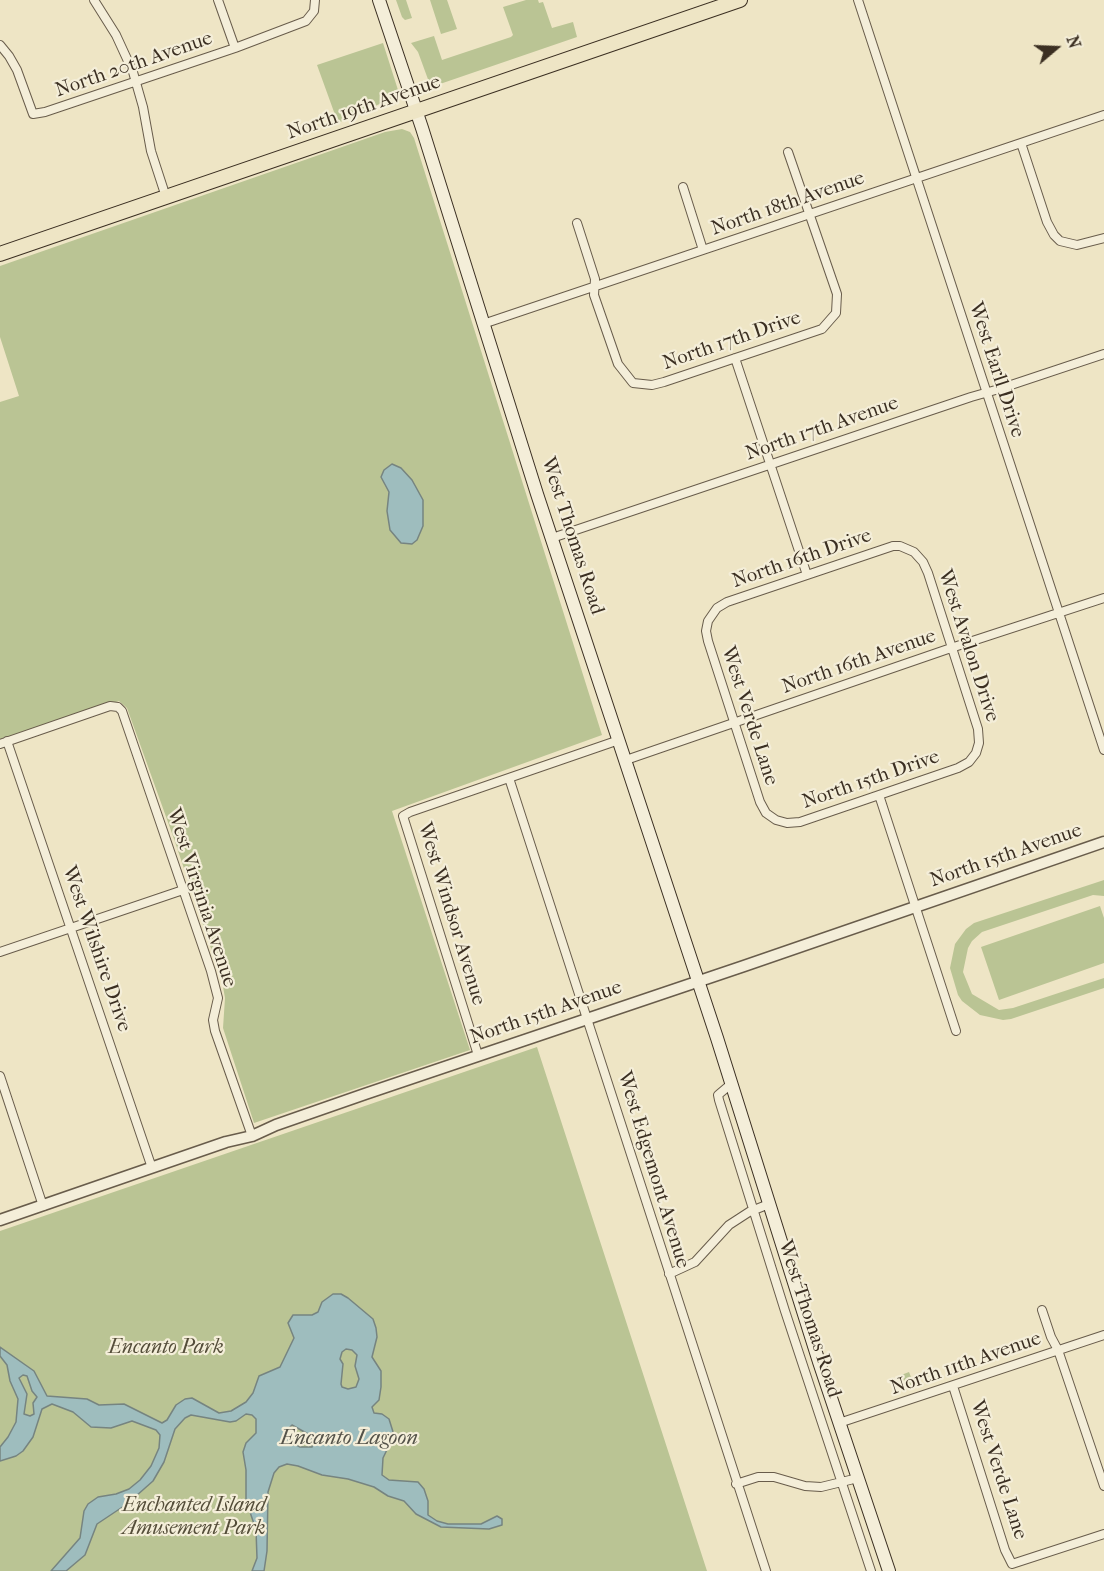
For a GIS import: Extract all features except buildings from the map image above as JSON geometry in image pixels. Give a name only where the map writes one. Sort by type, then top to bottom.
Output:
[{"type":"main road","name":"West Thomas Road","points":[[380,0],[552,538],[889,1571]]},
{"type":"main road","name":"North 19th Avenue","points":[[0,254],[740,0]]},
{"type":"street","points":[[94,0],[119,40],[136,81],[151,151],[166,197]]},
{"type":"street","points":[[218,0],[235,48]]},
{"type":"street","name":"North 20th Avenue","points":[[0,45],[16,70],[33,114],[45,112],[235,48],[306,21],[314,11],[315,0]]},
{"type":"street","name":"West Earll Drive","points":[[858,0],[1104,750]]},
{"type":"street","name":"North 18th Avenue","points":[[483,324],[1104,115]]},
{"type":"street","points":[[1020,143],[1047,222],[1059,240],[1077,245],[1104,238]]},
{"type":"street","points":[[788,152],[809,214]]},
{"type":"street","points":[[682,187],[703,250]]},
{"type":"street","name":"North 17th Drive","points":[[595,286],[594,295],[618,364],[633,383],[652,386],[822,329],[836,314],[837,294],[809,214]]},
{"type":"street","points":[[577,223],[595,279],[595,286]]},
{"type":"street","name":"North 17th Avenue","points":[[552,538],[1104,354]]},
{"type":"street","points":[[735,358],[807,575]]},
{"type":"street","name":"North 16th Drive","points":[[708,621],[712,613],[722,604],[893,546],[900,546],[914,552]]},
{"type":"street","name":"West Avalon Drive","points":[[914,552],[923,562],[928,573],[978,729],[980,743],[976,753]]},
{"type":"street","name":"North 16th Avenue","points":[[626,760],[1104,598]]},
{"type":"street","name":"West Verde Lane","points":[[708,621],[708,641],[734,722],[760,802],[772,818]]},
{"type":"street","name":"West Virginia Avenue","points":[[4,742],[110,706],[118,707],[122,711],[216,987],[218,998],[213,1020],[215,1031],[252,1136]]},
{"type":"street","points":[[509,778],[619,740]]},
{"type":"street","name":"West Wilshire Drive","points":[[4,742],[71,928],[152,1168]]},
{"type":"street","name":"North 15th Drive","points":[[772,818],[787,824],[800,822],[958,768],[969,762],[976,753]]},
{"type":"street","name":"West Windsor Avenue","points":[[478,1055],[403,816],[509,778]]},
{"type":"street","name":"West Edgemont Avenue","points":[[509,778],[766,1571]]},
{"type":"street","points":[[879,795],[956,1031]]},
{"type":"street","name":"North 15th Avenue","points":[[0,1221],[226,1142],[252,1136],[297,1117],[1104,842]]},
{"type":"street","points":[[0,952],[183,890]]},
{"type":"street","points":[[0,1076],[43,1206]]},
{"type":"street","name":"West Thomas Road","points":[[731,1084],[718,1095],[719,1100],[841,1484],[871,1571]]},
{"type":"street","points":[[669,1274],[695,1262],[707,1252],[729,1225],[769,1204]]},
{"type":"street","points":[[1042,1310],[1058,1350],[1104,1486]]},
{"type":"street","name":"North 11th Avenue","points":[[839,1423],[1104,1335]]},
{"type":"street","name":"West Verde Lane","points":[[953,1386],[1005,1550],[1012,1564],[1104,1534]]},
{"type":"street","points":[[736,1484],[758,1477],[774,1477],[805,1486],[820,1487],[841,1484],[858,1478]]},
{"type":"green space","points":[[396,0],[406,0],[412,18],[405,20],[402,17]]},
{"type":"green space","points":[[430,0],[447,0],[457,29],[441,34]]},
{"type":"green space","points":[[526,0],[543,2],[552,28],[573,22],[577,37],[437,85],[429,82],[418,52],[411,43],[434,36],[442,60],[511,37],[513,35],[503,7]]},
{"type":"green space","points":[[383,43],[398,90],[397,96],[338,123],[317,65]]},
{"type":"green space","points":[[402,129],[410,132],[414,138],[602,735],[392,811],[470,1050],[254,1123],[223,1028],[225,998],[222,981],[127,708],[119,701],[0,740],[0,402],[19,396],[0,337],[0,266],[385,132]]},
{"type":"green space","points":[[1104,880],[1104,896],[1093,895],[982,932],[968,948],[963,972],[972,994],[999,1010],[1013,1008],[1104,978],[1104,988],[1003,1020],[980,1015],[962,1001],[950,968],[955,944],[966,929],[974,923]]},
{"type":"green space","points":[[1100,906],[1104,918],[1104,963],[999,1000],[981,947]]},
{"type":"green space","points":[[537,1047],[707,1571],[0,1571],[0,1231]]},
{"type":"green space","points":[[909,1372],[915,1387],[901,1391],[896,1377]]},
{"type":"water","points":[[392,464],[401,468],[412,480],[423,500],[423,526],[417,540],[412,544],[401,543],[390,530],[387,511],[389,492],[381,477],[384,470]]},
{"type":"water","name":"Encanto Lagoon","points":[[333,1294],[341,1294],[373,1319],[377,1337],[372,1357],[381,1371],[381,1387],[379,1400],[372,1407],[374,1413],[382,1414],[389,1419],[394,1435],[383,1458],[382,1475],[389,1480],[418,1482],[424,1489],[428,1501],[428,1515],[437,1521],[448,1524],[481,1524],[497,1516],[502,1519],[502,1525],[489,1529],[441,1527],[416,1514],[404,1501],[388,1496],[374,1487],[287,1464],[279,1467],[274,1473],[268,1492],[267,1551],[264,1571],[252,1571],[257,1558],[256,1530],[246,1500],[246,1470],[243,1452],[246,1443],[256,1433],[256,1419],[246,1414],[230,1422],[191,1415],[175,1429],[164,1462],[153,1481],[127,1504],[97,1524],[85,1555],[66,1571],[51,1571],[80,1538],[84,1511],[88,1504],[98,1497],[129,1489],[140,1480],[151,1466],[159,1448],[160,1435],[156,1430],[132,1421],[111,1428],[91,1427],[73,1412],[52,1404],[42,1409],[33,1437],[23,1451],[0,1461],[0,1447],[16,1422],[18,1399],[10,1381],[7,1365],[0,1356],[0,1347],[34,1371],[47,1396],[87,1399],[99,1405],[124,1404],[162,1423],[167,1420],[176,1405],[185,1399],[192,1398],[219,1413],[231,1411],[246,1402],[253,1393],[259,1376],[280,1367],[294,1338],[288,1323],[293,1315],[312,1315],[318,1312],[322,1302]],"holes":[[[346,1349],[352,1350],[357,1355],[355,1366],[359,1379],[356,1387],[348,1389],[342,1387],[341,1384],[343,1364],[340,1359],[342,1352]],[[23,1375],[27,1376],[32,1391],[37,1397],[33,1403],[34,1414],[30,1416],[24,1414],[27,1394],[19,1378]],[[292,1425],[308,1434],[313,1442],[312,1447],[300,1447],[288,1440],[284,1433]]]},
{"type":"park label","name":"Encanto Park","points":[[166,1348]]},
{"type":"park label","name":"Enchanted Island Amusement Park","points":[[194,1518]]}]
